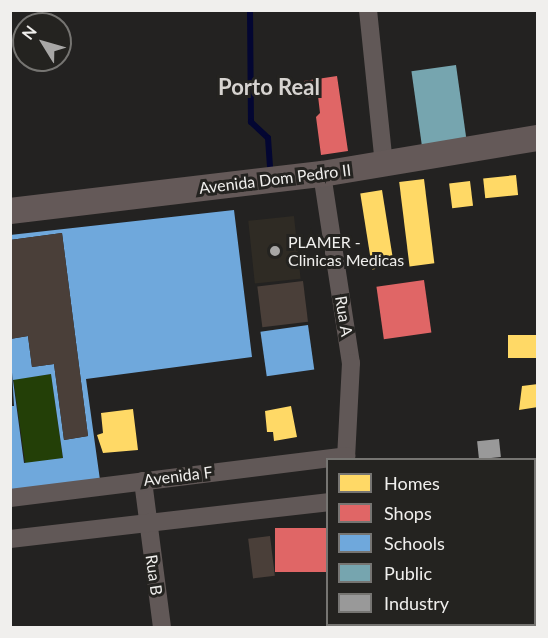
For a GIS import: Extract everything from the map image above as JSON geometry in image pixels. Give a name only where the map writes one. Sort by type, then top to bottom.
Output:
[{"type":"main road","name":"Avenida Dom Pedro II","points":[[10,211],[322,174],[537,138]]},
{"type":"street","points":[[368,10],[384,165]]},
{"type":"street","name":"Rua A","points":[[322,174],[351,363],[346,458]]},
{"type":"street","name":"Avenida F","points":[[10,498],[326,460]]},
{"type":"street","name":"Rua B","points":[[143,481],[162,627]]},
{"type":"street","points":[[10,539],[326,502]]},
{"type":"shaded area","name":"PLAMER - Clinicas Medicas","points":[[294,216],[301,279],[255,283],[248,221]]},
{"type":"green space","points":[[51,374],[63,458],[25,463],[13,379]]},
{"type":"building: Homes","points":[[516,175],[518,195],[485,198],[483,178]]},
{"type":"building: Homes","points":[[424,179],[434,263],[410,266],[399,182]]},
{"type":"building: Homes","points":[[470,181],[473,206],[452,208],[449,184]]},
{"type":"building: Homes","points":[[382,190],[394,266],[372,269],[360,193]]},
{"type":"building: Homes","points":[[508,335],[538,335],[538,358],[508,358]]},
{"type":"building: Homes","points":[[538,384],[538,407],[519,410],[522,386]]},
{"type":"building: Homes","points":[[291,406],[297,437],[274,441],[273,432],[267,432],[265,411]]},
{"type":"building: Homes","points":[[133,409],[138,450],[103,453],[97,435],[103,433],[101,413]]},
{"type":"building: Homes","points":[[536,462],[538,462],[536,498]]},
{"type":"building: Shops","points":[[337,76],[348,151],[321,155],[316,117],[320,113],[318,96],[306,98],[304,81]]},
{"type":"building: Shops","points":[[424,280],[431,332],[384,339],[376,287]]},
{"type":"building: Shops","points":[[275,528],[326,528],[326,572],[275,572]]},
{"type":"building: Schools","points":[[234,210],[252,357],[86,379],[100,480],[10,492],[10,406],[14,406],[10,339],[28,336],[32,367],[54,364],[64,440],[88,436],[62,233],[10,240],[10,235]],"holes":[[[51,374],[63,458],[24,463],[13,380]]]},
{"type":"building: Schools","points":[[40,287],[46,331],[10,336],[10,291]]},
{"type":"building: Schools","points":[[308,325],[314,370],[267,376],[260,332]]},
{"type":"building: Public","points":[[456,65],[467,141],[422,148],[411,71]]},
{"type":"building: Industry","points":[[499,439],[501,457],[479,458],[477,441]]},
{"type":"building: Other","points":[[62,233],[88,436],[64,440],[54,364],[32,367],[28,336],[10,339],[10,240]]},
{"type":"building: Other","points":[[303,281],[308,322],[262,327],[257,287]]},
{"type":"building: Other","points":[[270,536],[275,576],[253,578],[248,539]]},
{"type":"waterway","points":[[250,10],[251,122],[268,138],[270,167]]},
{"type":"place","name":"PLAMER - Clinicas Medicas","points":[[275,251]]},
{"type":"district","name":"Porto Real","points":[[269,87]]}]
